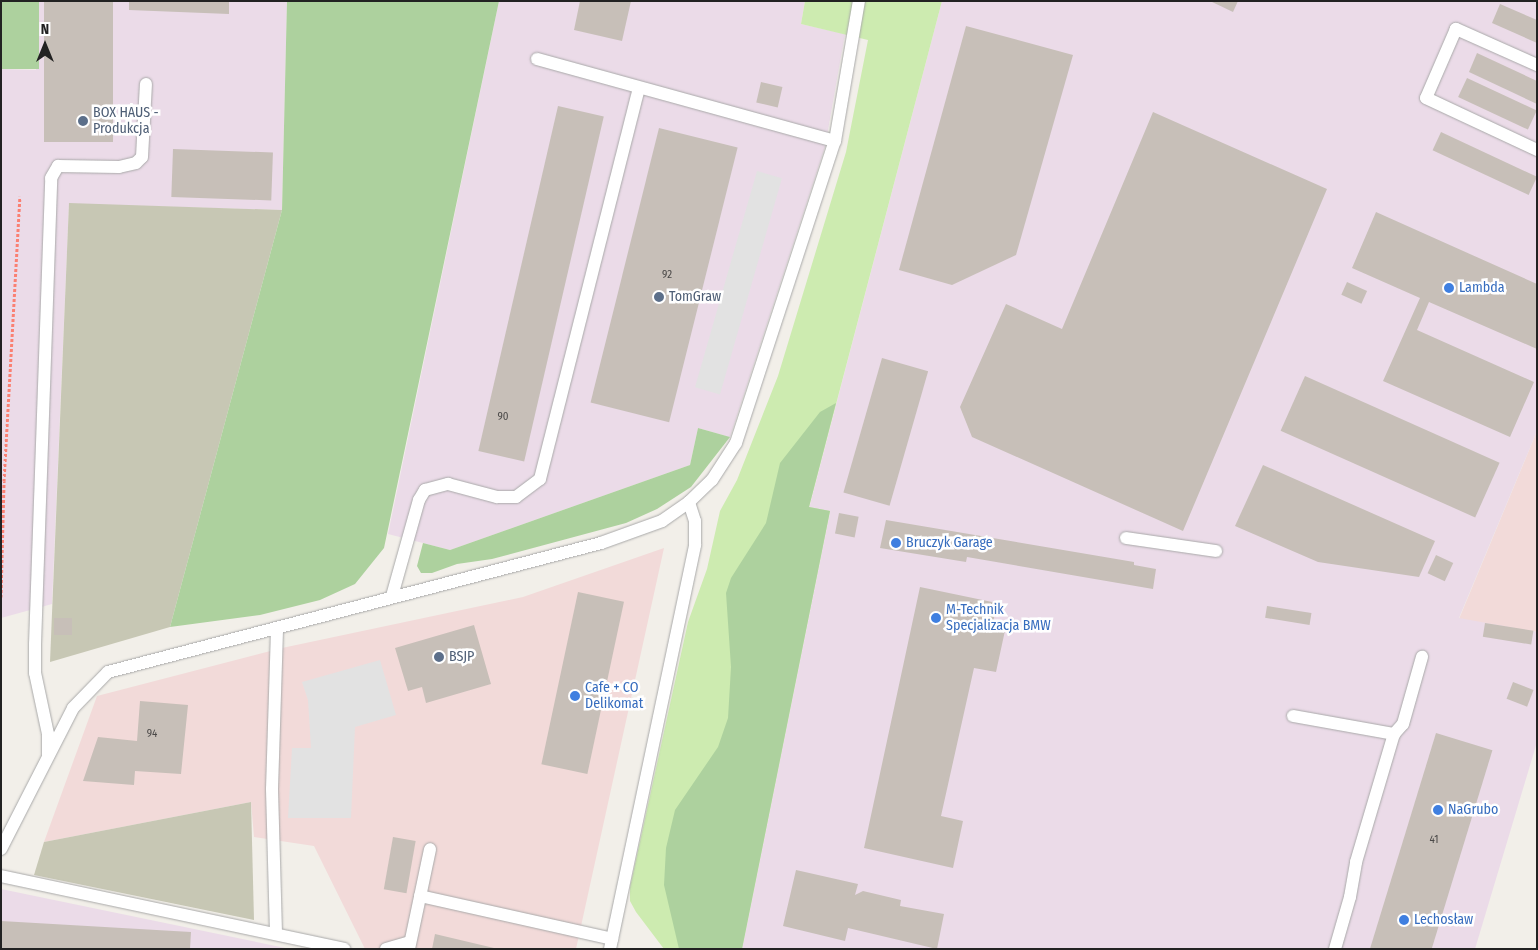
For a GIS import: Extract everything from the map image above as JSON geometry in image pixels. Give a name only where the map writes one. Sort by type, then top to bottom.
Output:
[{"type":"lane","points":[[1,849],[73,708],[108,672],[147,659],[277,628],[392,596],[601,543],[662,521],[689,502],[712,480],[736,443],[835,141],[859,1]]},
{"type":"lane","points":[[1537,66],[1456,29],[1426,98],[1537,150]]},
{"type":"lane","points":[[537,59],[835,141]]},
{"type":"lane","points":[[48,757],[48,734],[38,691],[35,644],[51,178],[58,166],[119,168],[136,163],[142,157],[146,84]]},
{"type":"lane","points":[[392,596],[419,500],[425,490],[448,484],[497,497],[516,497],[540,478],[639,88]]},
{"type":"lane","points":[[420,896],[611,944],[684,582],[695,545],[695,521],[689,502]]},
{"type":"lane","points":[[1126,538],[1216,551]]},
{"type":"lane","points":[[276,933],[272,789],[277,628]]},
{"type":"lane","points":[[1335,949],[1350,897],[1356,862],[1394,734],[1403,724],[1422,657]]},
{"type":"lane","points":[[1293,716],[1394,734]]},
{"type":"lane","points":[[386,949],[410,945],[430,849]]},
{"type":"lane","points":[[1,876],[344,949]]},
{"type":"path","points":[[1,597],[4,481],[20,196]]},
{"type":"shaded area","points":[[39,1],[287,1],[282,210],[69,204],[52,604],[1,618],[1,69],[36,70]]},
{"type":"shaded area","points":[[499,1],[805,1],[801,24],[845,34],[825,147],[730,437],[698,428],[690,465],[450,550],[388,534]]},
{"type":"shaded area","points":[[942,1],[1537,1],[1537,431],[1459,618],[1537,632],[1537,742],[1475,949],[742,949],[830,512],[809,508]]},
{"type":"shaded area","points":[[757,171],[782,178],[720,394],[695,387]]},
{"type":"shaded area","points":[[69,203],[282,210],[170,627],[50,662]]},
{"type":"shaded area","points":[[1537,431],[1537,632],[1459,619]]},
{"type":"shaded area","points":[[664,548],[576,949],[365,949],[314,846],[254,837],[251,802],[44,842],[97,696],[282,648],[523,597]]},
{"type":"shaded area","points":[[380,660],[396,715],[355,727],[351,818],[288,818],[292,748],[311,748],[308,700],[302,682]]},
{"type":"shaded area","points":[[251,802],[254,920],[34,875],[44,842]]},
{"type":"shaded area","points":[[1,889],[252,941],[290,949],[1,949]]},
{"type":"green space","points":[[1,1],[39,1],[39,69],[1,69]]},
{"type":"green space","points":[[287,1],[499,1],[384,548],[355,584],[320,600],[260,615],[170,627],[282,210]]},
{"type":"green space","points":[[805,1],[942,1],[809,507],[830,511],[742,949],[664,949],[636,912],[630,901],[630,887],[688,622],[707,569],[720,511],[737,480],[778,376],[846,152],[868,40],[801,24]]},
{"type":"green space","points":[[836,403],[809,507],[830,511],[742,949],[679,949],[664,885],[666,848],[675,810],[718,747],[728,718],[731,667],[726,593],[731,578],[766,523],[780,463],[820,412]]},
{"type":"green space","points":[[698,428],[730,437],[691,487],[657,509],[626,523],[492,559],[457,564],[432,573],[421,573],[417,566],[423,543],[450,550],[690,465]]},
{"type":"building","points":[[44,1],[113,1],[113,142],[44,142]]},
{"type":"building","points":[[129,1],[229,1],[229,14],[129,10]]},
{"type":"building","points":[[580,1],[631,1],[622,41],[574,30]]},
{"type":"building","points":[[1210,1],[1238,1],[1233,12]]},
{"type":"building","points":[[1500,4],[1537,20],[1537,43],[1492,23]]},
{"type":"building","points":[[966,26],[1073,55],[1016,255],[952,285],[899,270]]},
{"type":"building","points":[[1477,53],[1537,81],[1537,104],[1469,72]]},
{"type":"building","points":[[1467,78],[1537,111],[1528,130],[1458,97]]},
{"type":"building","points":[[761,82],[782,87],[778,107],[756,102]]},
{"type":"building","points":[[558,106],[604,117],[524,461],[478,451]]},
{"type":"building","points":[[1153,112],[1327,189],[1183,531],[972,437],[960,407],[1006,304],[1062,329]]},
{"type":"building","points":[[659,128],[738,148],[669,422],[591,403]]},
{"type":"building","points":[[1441,132],[1537,177],[1529,195],[1433,150]]},
{"type":"building","points":[[173,149],[273,152],[271,200],[171,197]]},
{"type":"building","points":[[1376,212],[1537,284],[1537,349],[1429,302],[1417,330],[1534,382],[1510,437],[1383,381],[1420,298],[1352,268]]},
{"type":"building","points":[[1347,282],[1367,291],[1361,304],[1341,295]]},
{"type":"building","points":[[882,358],[928,371],[890,506],[843,493]]},
{"type":"building","points":[[1305,376],[1500,463],[1475,517],[1281,431]]},
{"type":"building","points":[[1263,465],[1435,541],[1419,577],[1318,562],[1235,526]]},
{"type":"building","points":[[839,513],[859,517],[855,537],[835,534]]},
{"type":"building","points":[[886,520],[1134,562],[1134,565],[1156,569],[1153,589],[967,557],[966,562],[880,548]]},
{"type":"building","points":[[1436,555],[1453,563],[1445,581],[1428,573]]},
{"type":"building","points":[[920,587],[997,603],[993,623],[1006,626],[996,672],[974,668],[941,816],[963,821],[953,868],[864,848]]},
{"type":"building","points":[[578,592],[624,602],[587,774],[541,764]]},
{"type":"building","points":[[1267,606],[1311,613],[1310,625],[1265,618]]},
{"type":"building","points":[[54,618],[72,618],[72,635],[54,635]]},
{"type":"building","points":[[1485,623],[1533,631],[1531,644],[1483,637]]},
{"type":"building","points":[[474,625],[491,684],[426,703],[422,687],[408,691],[395,648]]},
{"type":"building","points":[[1513,682],[1534,690],[1527,707],[1507,699]]},
{"type":"building","points":[[140,701],[188,705],[181,774],[135,771],[134,785],[83,781],[98,737],[137,741]]},
{"type":"building","points":[[1436,733],[1492,750],[1432,949],[1370,949]]},
{"type":"building","points":[[393,837],[416,841],[406,893],[384,889]]},
{"type":"building","points":[[796,870],[858,884],[855,895],[863,891],[901,900],[900,906],[944,914],[937,949],[848,928],[845,941],[783,926]]},
{"type":"building","points":[[1,921],[191,932],[190,949],[1,949]]},
{"type":"building","points":[[435,934],[494,948],[494,949],[432,949]]},
{"type":"place","name":"BOX HAUS - Produkcja","points":[[83,121]]},
{"type":"place","name":"Lambda","points":[[1449,288]]},
{"type":"place","name":"TomGraw","points":[[659,297]]},
{"type":"place","name":"Bruczyk Garage","points":[[896,543]]},
{"type":"place","name":"M-Technik Specjalizacja BMW","points":[[936,618]]},
{"type":"place","name":"BSJP","points":[[439,657]]},
{"type":"place","name":"Cafe + CO Delikomat","points":[[575,696]]},
{"type":"place","name":"NaGrubo","points":[[1438,810]]},
{"type":"place","name":"Lechosław","points":[[1404,920]]}]
